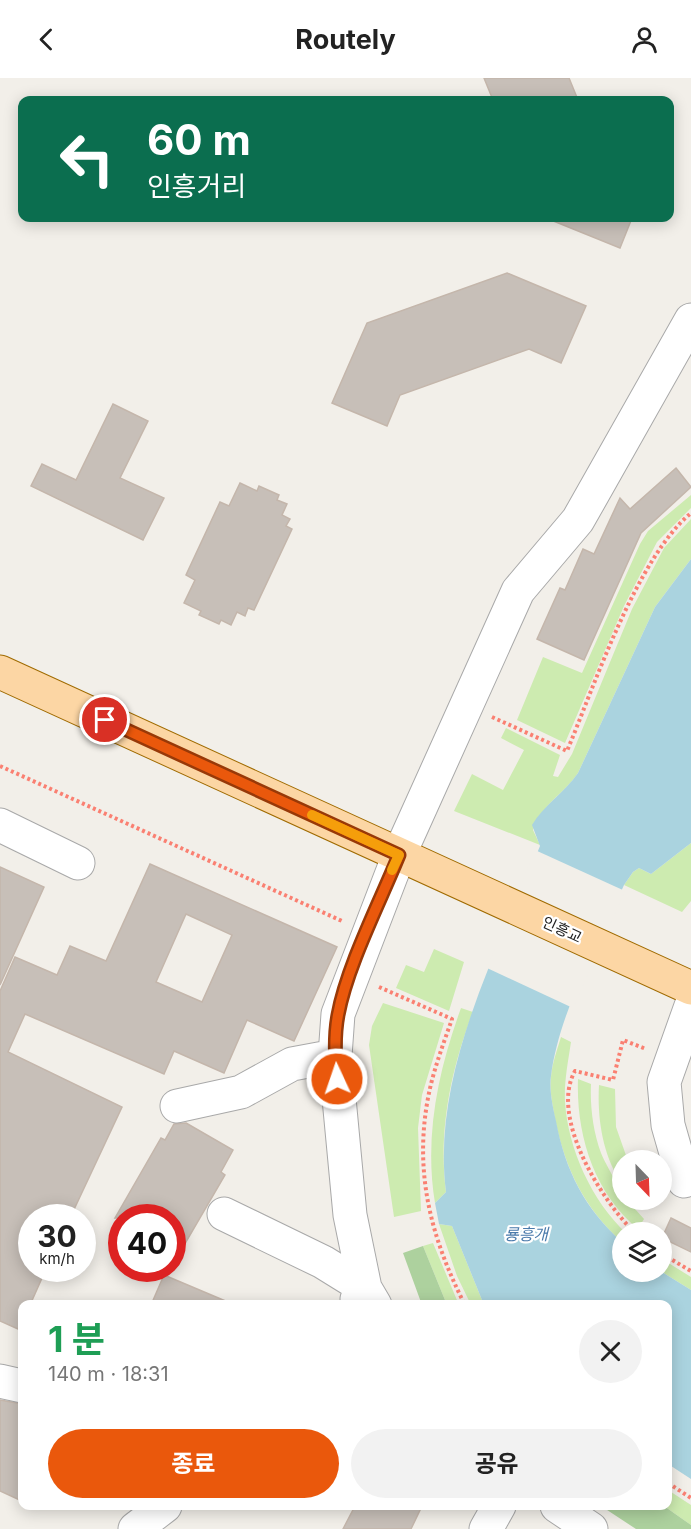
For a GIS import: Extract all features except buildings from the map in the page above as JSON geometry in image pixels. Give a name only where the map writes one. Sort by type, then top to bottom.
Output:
[{"type":"main road","name":"인흥교","points":[[0,672],[676,982]]},
{"type":"street","points":[[364,1299],[350,1215],[335,1056],[338,1014],[351,973],[399,855],[518,591],[578,520],[691,320]]},
{"type":"street","points":[[0,825],[78,863]]},
{"type":"street","points":[[684,1181],[668,1125],[664,1083],[691,1006]]},
{"type":"street","points":[[177,1106],[241,1092],[292,1064],[335,1056]]},
{"type":"street","points":[[224,1214],[323,1262],[364,1299]]},
{"type":"street","points":[[0,1381],[18,1385]]},
{"type":"street","points":[[135,1529],[160,1510]]},
{"type":"street","points":[[486,1529],[497,1510]]},
{"type":"street","points":[[564,1510],[591,1529]]},
{"type":"path","points":[[466,705],[567,751],[628,607],[661,545],[691,513]]},
{"type":"path","points":[[0,766],[367,933]]},
{"type":"path","points":[[351,973],[452,1019],[428,1098],[424,1184],[428,1209],[441,1250],[463,1300]]},
{"type":"path","points":[[625,1222],[608,1204],[579,1150],[570,1107],[571,1078],[575,1071],[613,1080],[623,1040],[671,1060]]},
{"type":"path","points":[[672,1260],[691,1271]]},
{"type":"path","points":[[672,1486],[691,1498]]},
{"type":"green space","points":[[691,495],[691,508],[657,542],[624,606],[565,743],[517,720],[543,657],[582,673],[640,544],[648,531]]},
{"type":"green space","points":[[691,519],[691,559],[655,607],[578,773],[537,821],[533,830],[540,845],[454,811],[472,774],[503,790],[524,750],[501,738],[506,728],[560,755],[553,776],[558,777],[572,754],[632,609],[664,548]]},
{"type":"green space","points":[[691,843],[691,901],[682,912],[624,885],[633,872],[639,868],[651,874]]},
{"type":"green space","points":[[434,949],[464,962],[449,1011],[396,988],[406,965],[424,972]]},
{"type":"green space","points":[[383,1003],[444,1023],[422,1095],[418,1128],[421,1211],[394,1217],[369,1045],[372,1026]]},
{"type":"green space","points":[[461,1008],[473,1012],[458,1056],[448,1100],[444,1146],[446,1192],[435,1203],[431,1154],[435,1104],[446,1056]]},
{"type":"green space","points":[[561,1037],[571,1042],[566,1072],[567,1120],[584,1173],[603,1206],[616,1222],[612,1222],[612,1232],[587,1201],[564,1154],[552,1103],[551,1082]]},
{"type":"green space","points":[[578,1079],[591,1084],[593,1119],[598,1145],[612,1176],[612,1201],[591,1162],[580,1121]]},
{"type":"green space","points":[[599,1085],[615,1089],[616,1127],[624,1150],[612,1150],[612,1166],[603,1137],[599,1111]]},
{"type":"green space","points":[[619,1210],[636,1210],[644,1219],[642,1222],[630,1222]]},
{"type":"green space","points":[[439,1224],[452,1226],[482,1300],[469,1300],[457,1276]]},
{"type":"green space","points":[[433,1243],[457,1300],[445,1300],[423,1246]]},
{"type":"green space","points":[[423,1246],[445,1300],[420,1300],[403,1253]]},
{"type":"green space","points":[[672,1265],[691,1277],[691,1290],[672,1278]]},
{"type":"green space","points":[[672,1493],[691,1505],[691,1525],[670,1510],[672,1510]]},
{"type":"green space","points":[[607,1510],[670,1510],[691,1525],[691,1529],[636,1529]]},
{"type":"water","name":"룡흥개","points":[[691,559],[691,843],[651,874],[639,868],[633,872],[624,885],[562,1027],[555,1052],[551,1087],[560,1139],[571,1172],[587,1202],[612,1232],[612,1282],[672,1282],[672,1278],[691,1290],[691,1479],[672,1467],[672,1300],[482,1300],[452,1226],[439,1224],[435,1203],[446,1192],[444,1148],[448,1103],[458,1059],[487,971],[540,846],[532,825],[578,773],[655,607]]},
{"type":"pier","points":[[535,850],[625,891],[573,1008],[487,968]]},
{"type":"slow traffic","points":[[312,815],[399,855],[392,870]]},
{"type":"route","points":[[105,720],[399,855],[354,967],[338,1014],[335,1056],[337,1079]]}]
